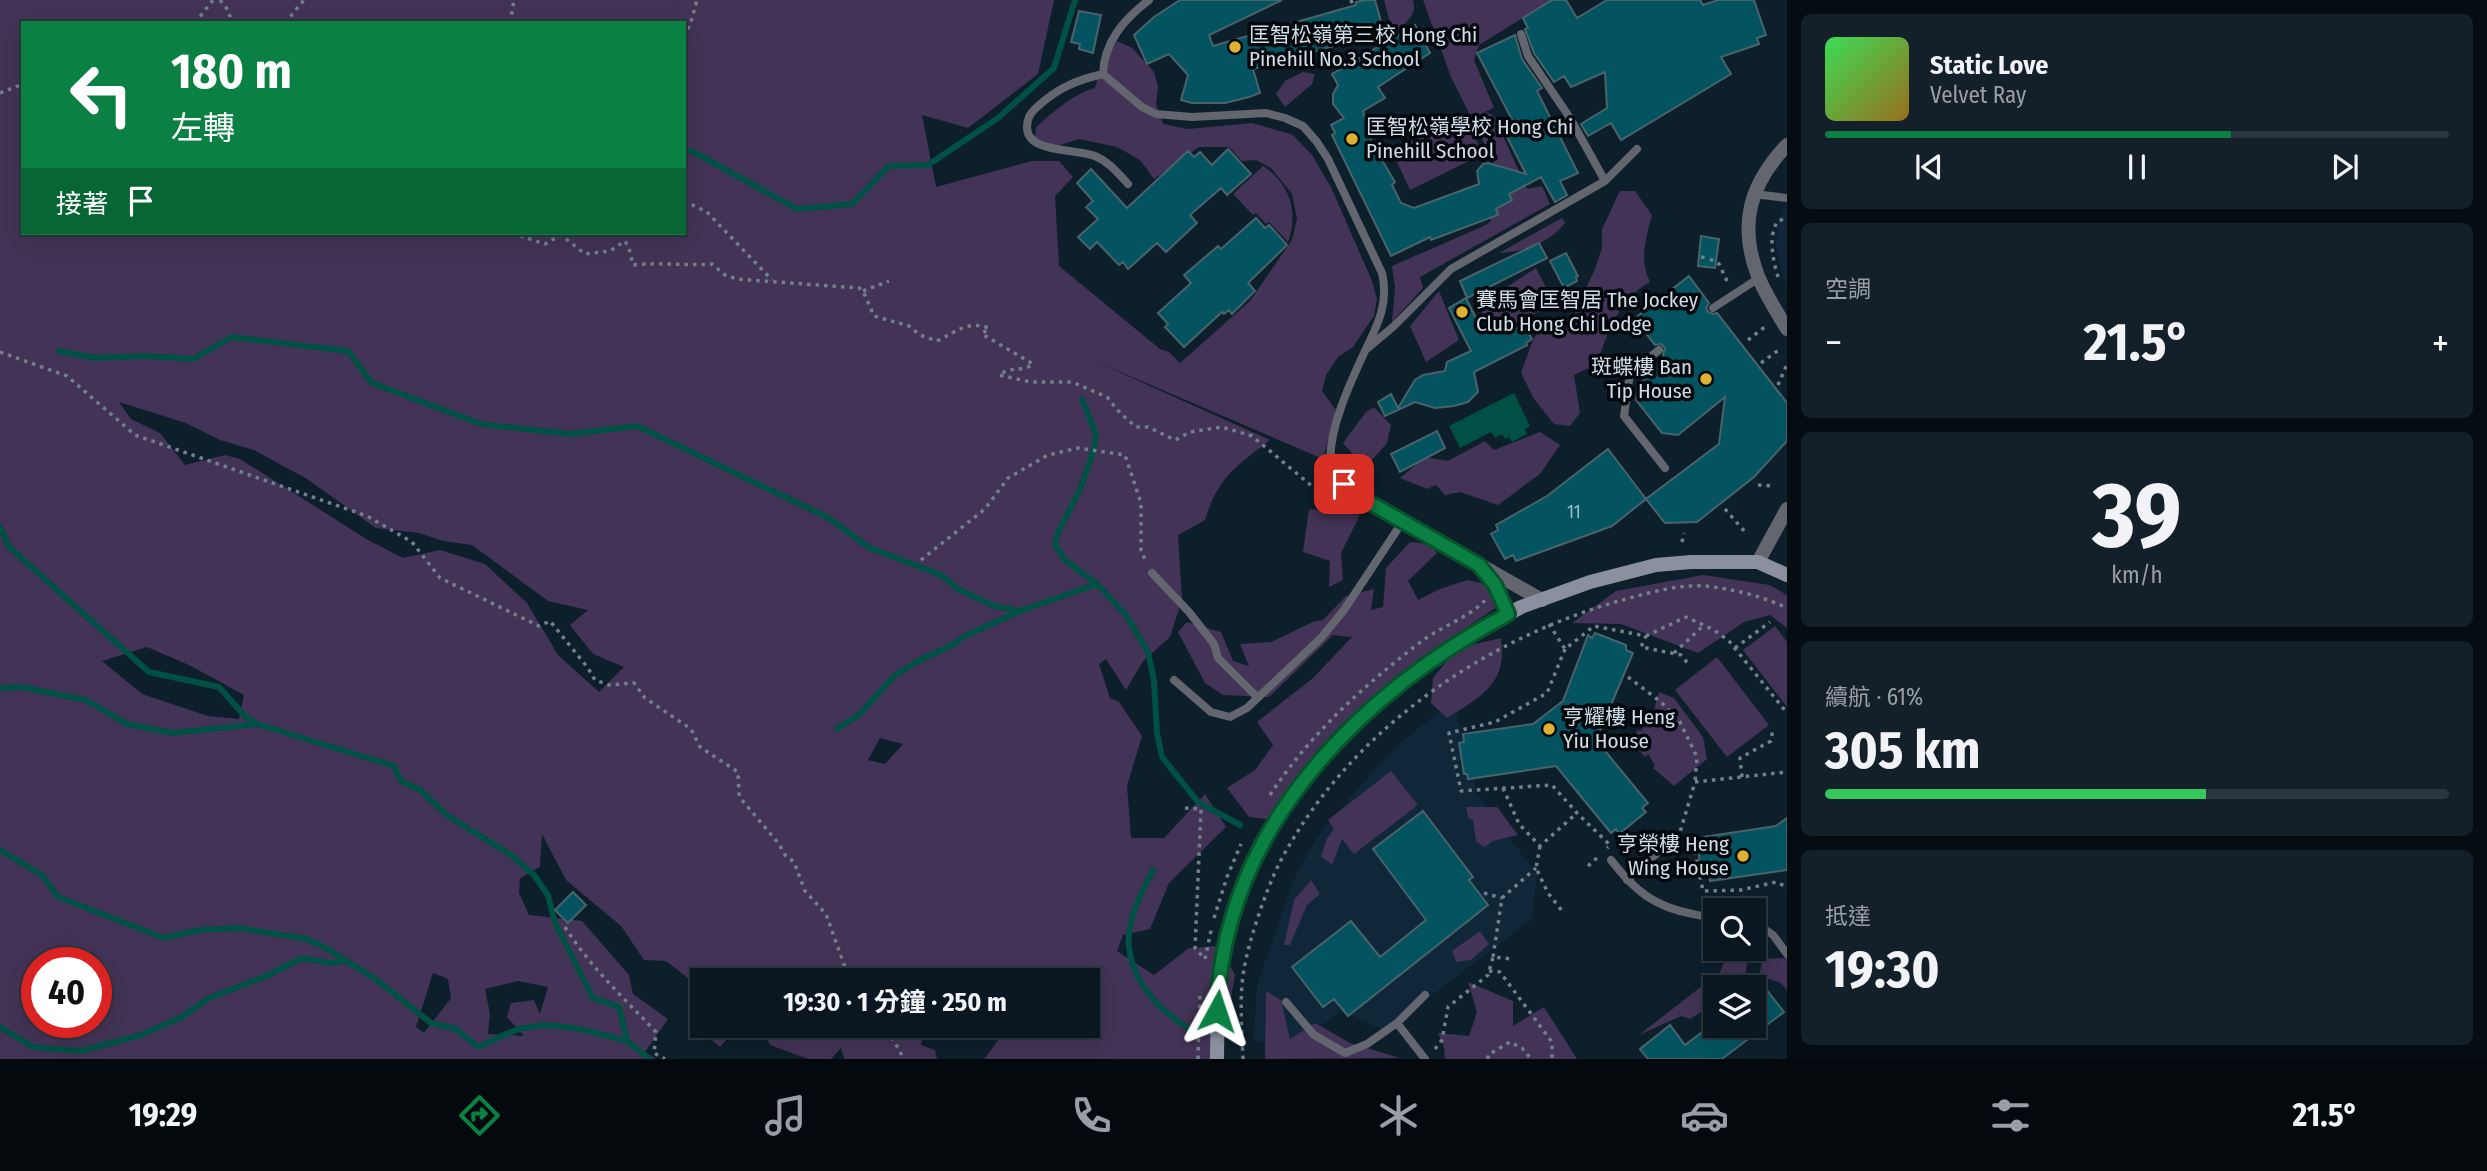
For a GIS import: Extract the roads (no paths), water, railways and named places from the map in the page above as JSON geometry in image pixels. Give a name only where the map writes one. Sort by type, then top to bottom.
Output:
[{"type":"street","points":[[1787,145],[1762,175],[1750,210],[1749,232],[1759,278],[1787,329]]},
{"type":"street","points":[[1331,464],[1353,493],[1542,600]]},
{"type":"street","points":[[1758,562],[1787,509]]},
{"type":"street","points":[[1217,1059],[1218,989],[1230,928],[1261,843],[1313,769],[1377,703],[1440,654],[1508,614],[1590,582],[1656,565],[1734,560],[1758,562],[1787,575]]},
{"type":"street","points":[[1479,565],[1495,585],[1508,614]]},
{"type":"lane","points":[[1102,74],[1103,60],[1112,37],[1124,22],[1149,0]]},
{"type":"lane","points":[[1521,33],[1528,56],[1570,118],[1605,181]]},
{"type":"lane","points":[[1102,74],[1063,87],[1044,101],[1031,112],[1026,124],[1027,132],[1031,140],[1039,145],[1076,150],[1096,156],[1112,166],[1128,184]]},
{"type":"lane","points":[[1102,74],[1142,107],[1156,114],[1192,117],[1266,113],[1303,126],[1328,159],[1381,273],[1385,288],[1381,318],[1365,350],[1332,436],[1331,464]]},
{"type":"lane","points":[[1365,350],[1394,326],[1451,268],[1605,181],[1637,149]]},
{"type":"lane","points":[[1754,194],[1787,198]]},
{"type":"lane","points":[[1713,308],[1759,278]]},
{"type":"lane","points":[[1659,350],[1630,373],[1624,416],[1665,468]]},
{"type":"lane","points":[[1174,680],[1212,712],[1230,717],[1247,708],[1321,639],[1344,610],[1403,521]]},
{"type":"lane","points":[[1152,573],[1198,622],[1214,644],[1218,658],[1257,697]]},
{"type":"lane","points":[[1627,880],[1665,846]]},
{"type":"lane","points":[[1611,860],[1645,897],[1668,908],[1703,915]]},
{"type":"lane","points":[[1766,930],[1787,954]]},
{"type":"lane","points":[[1286,1002],[1314,1035],[1345,1053],[1367,1044],[1397,1023],[1425,995]]},
{"type":"lane","points":[[1397,1023],[1425,1059]]},
{"type":"waterway","points":[[686,151],[692,151],[797,209],[852,204],[889,166],[928,165],[998,118],[1054,68],[1075,0]]},
{"type":"waterway","points":[[59,351],[96,358],[145,356],[193,359],[232,337],[348,351],[372,383],[481,424],[570,434],[637,426],[829,518],[868,547],[941,575],[958,589],[994,606],[1020,611],[1097,584],[1126,615],[1148,652],[1154,681],[1157,733],[1162,757],[1198,802],[1240,825]]},
{"type":"waterway","points":[[1082,399],[1096,434],[1094,449],[1081,487],[1057,535],[1055,545],[1065,560],[1097,584]]},
{"type":"waterway","points":[[0,527],[9,547],[149,672],[219,687],[243,714],[257,724]]},
{"type":"waterway","points":[[837,729],[860,714],[894,676],[963,637],[1018,612]]},
{"type":"waterway","points":[[0,688],[21,687],[86,700],[127,724],[173,733],[257,724],[394,766],[401,781],[420,790],[448,816],[511,855],[534,875],[548,895],[555,923],[593,998],[619,1007],[627,1041],[650,1059]]},
{"type":"waterway","points":[[0,850],[42,875],[58,897],[164,938],[199,930],[239,928],[307,939],[377,980],[431,1023],[456,1029],[478,1047],[513,1031],[537,1026],[576,1028],[627,1041]]},
{"type":"waterway","points":[[1153,870],[1130,927],[1129,947],[1132,960],[1136,973],[1150,996],[1169,1015],[1191,1030]]},
{"type":"waterway","points":[[0,1027],[33,1047],[81,1051],[141,1035],[182,1017],[209,998],[264,977],[302,958],[331,963],[344,961]]},
{"type":"place","name":"匡智松嶺第三校 Hong Chi Pinehill No.3 School","points":[[1235,47]]},
{"type":"place","name":"匡智松嶺學校 Hong Chi Pinehill School","points":[[1352,139]]},
{"type":"place","name":"賽馬會匡智居 The Jockey Club Hong Chi Lodge","points":[[1462,312]]},
{"type":"place","name":"斑蝶樓 Ban Tip House","points":[[1706,379]]},
{"type":"place","name":"亨耀樓 Heng Yiu House","points":[[1549,729]]},
{"type":"place","name":"亨榮樓 Heng Wing House","points":[[1743,856]]}]
